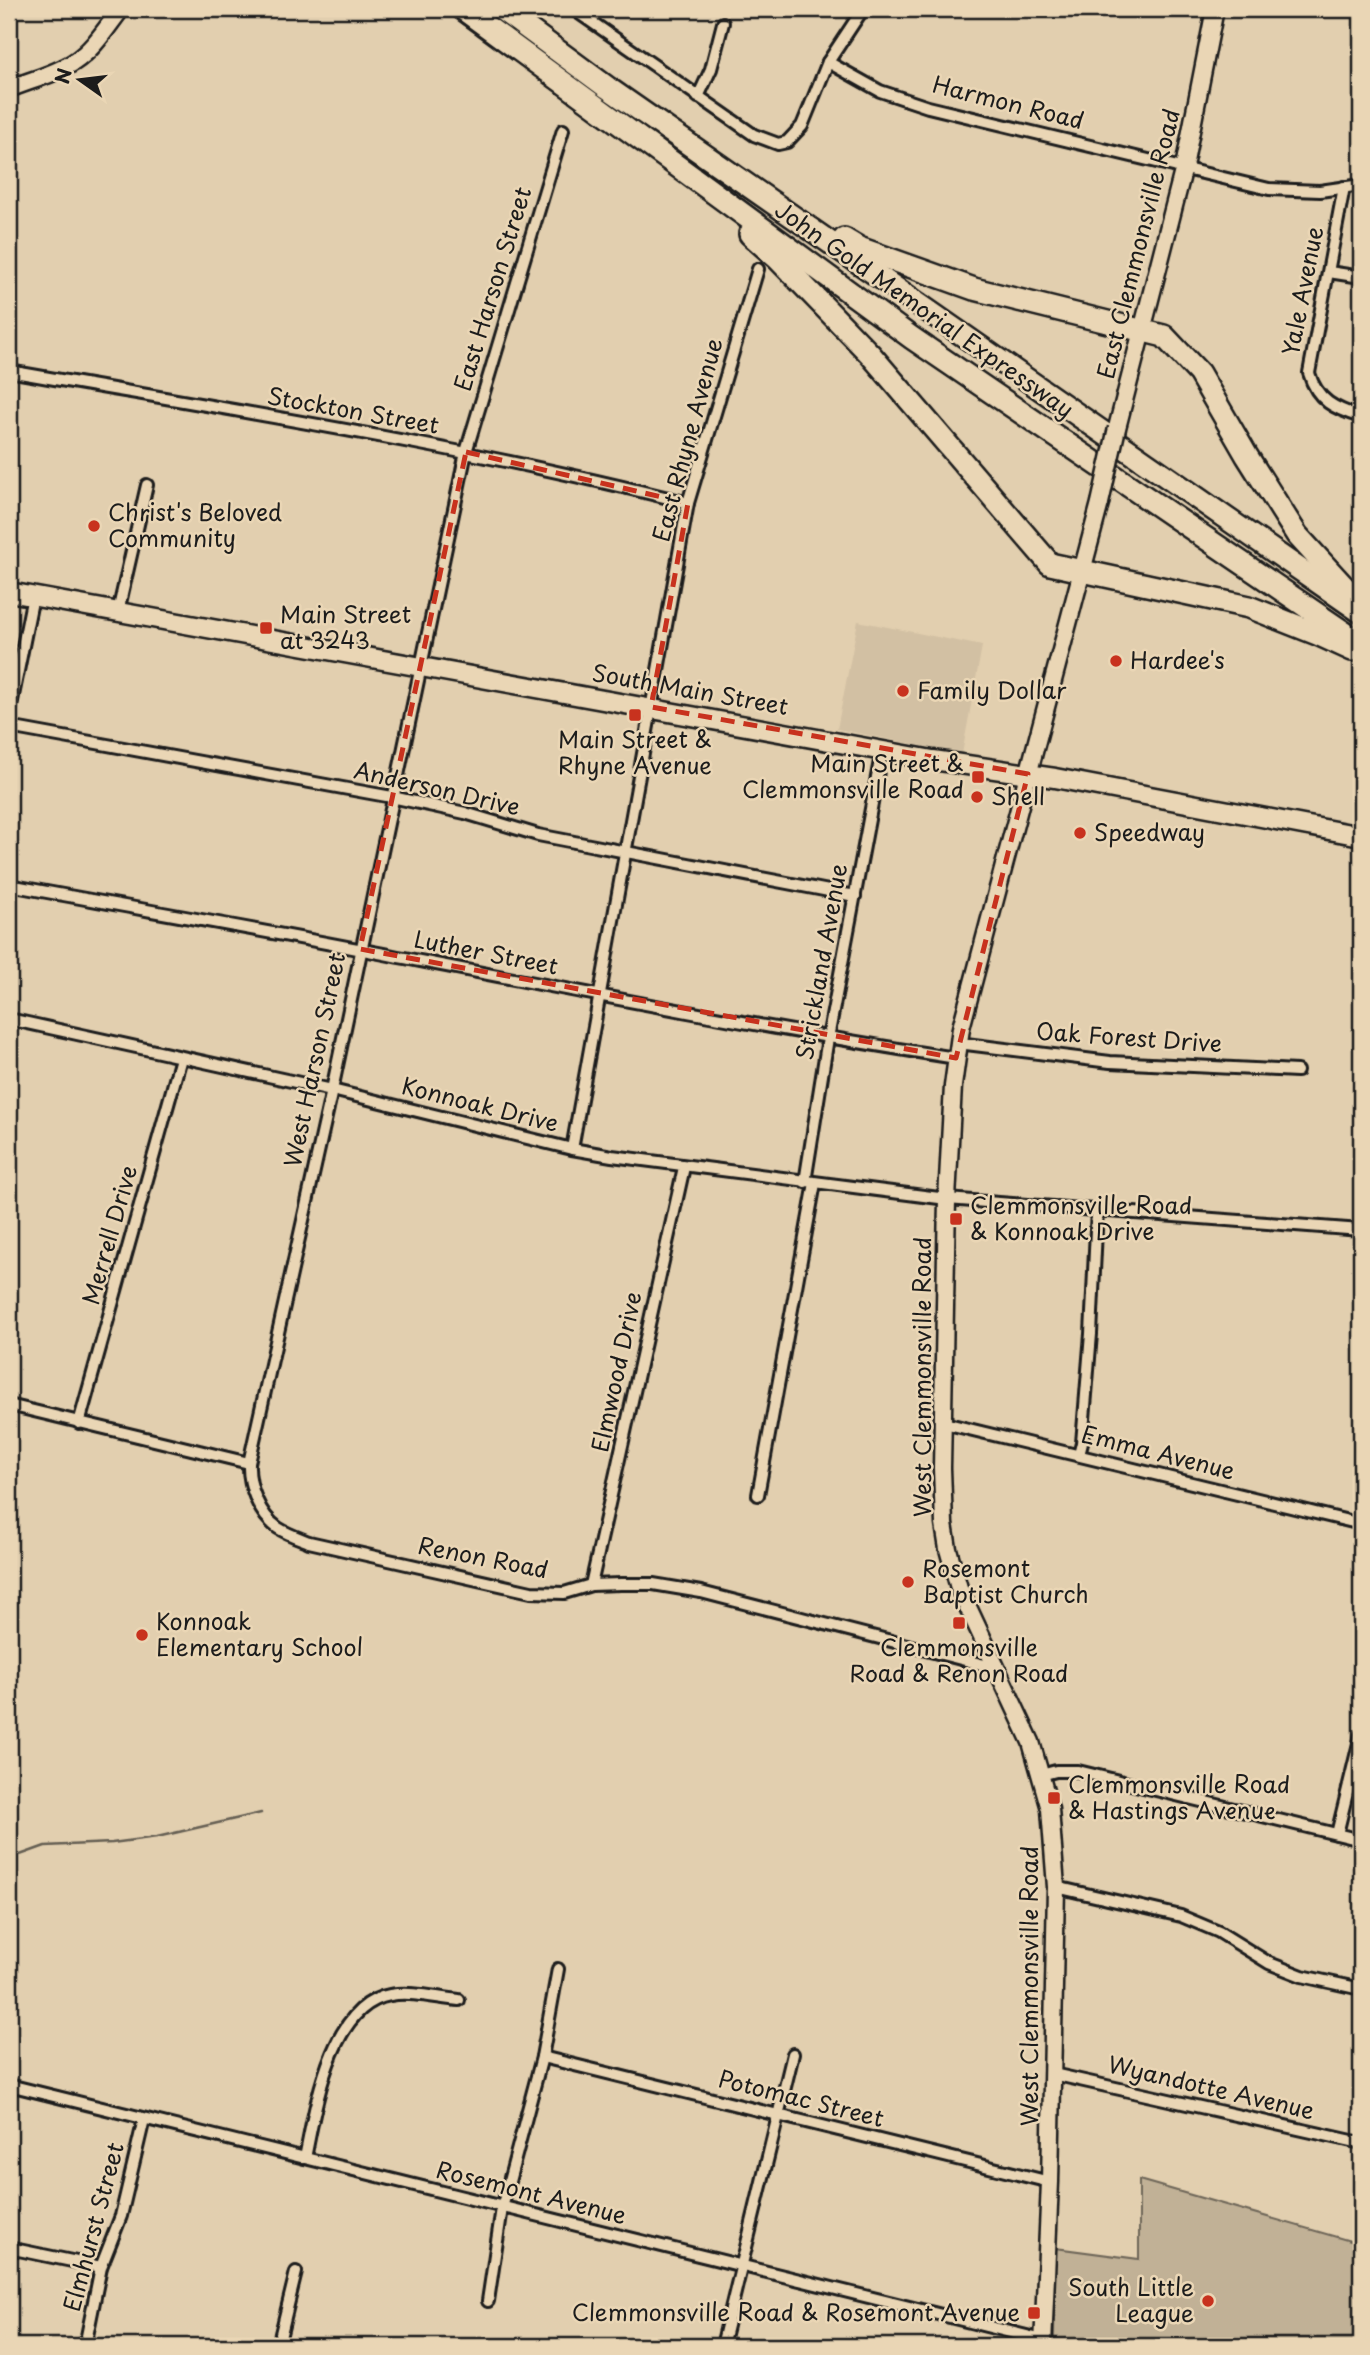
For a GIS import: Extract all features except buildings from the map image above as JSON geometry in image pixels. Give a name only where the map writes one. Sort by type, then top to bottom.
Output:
[{"type":"highway","name":"John Gold Memorial Expressway","points":[[463,9],[912,338],[1361,644]]},
{"type":"highway","name":"John Gold Memorial Expressway","points":[[501,9],[619,95],[1361,612]]},
{"type":"highway","points":[[619,95],[738,176],[859,248],[974,289],[1164,336],[1199,373],[1297,535],[1361,604]]},
{"type":"highway","points":[[626,128],[778,259],[815,297],[879,364],[1016,521],[1042,558],[1050,564],[1249,607],[1361,654]]},
{"type":"main road","points":[[9,89],[75,62],[89,50],[121,9]]},
{"type":"main road","name":"East Clemmonsville Road","points":[[1028,774],[1100,503],[1184,167],[1215,9]]},
{"type":"main road","name":"South Main Street","points":[[9,592],[1361,836]]},
{"type":"main road","name":"West Clemmonsville Road","points":[[1028,774],[973,977],[957,1051],[947,1199],[942,1492],[948,1549],[958,1588],[1031,1742],[1053,1831],[1056,1887],[1053,2074],[1043,2343]]},
{"type":"street","points":[[573,9],[754,135],[778,144],[788,142],[802,126],[828,62],[863,9]]},
{"type":"street","points":[[698,97],[711,69],[723,23]]},
{"type":"street","name":"Harmon Road","points":[[828,62],[880,91],[928,107],[1269,189],[1320,191],[1361,185]]},
{"type":"street","name":"East Harson Street","points":[[422,666],[466,452],[563,130]]},
{"type":"street","name":"Yale Avenue","points":[[1344,187],[1309,373],[1315,390],[1331,406],[1361,416]]},
{"type":"street","name":"East Rhyne Avenue","points":[[572,1149],[688,503],[758,269]]},
{"type":"street","points":[[1329,272],[1361,277]]},
{"type":"street","name":"Stockton Street","points":[[9,371],[466,452],[593,478],[688,503]]},
{"type":"street","points":[[118,612],[147,485]]},
{"type":"street","points":[[9,716],[33,596]]},
{"type":"street","name":"West Harson Street","points":[[249,1463],[422,666]]},
{"type":"street","name":"Anderson Drive","points":[[9,727],[392,797],[466,813],[538,835],[855,896]]},
{"type":"street","name":"Strickland Avenue","points":[[758,1496],[810,1183],[828,1038],[882,750]]},
{"type":"street","name":"Luther Street","points":[[9,885],[828,1038],[957,1051]]},
{"type":"street","name":"Konnoak Drive","points":[[9,1019],[332,1090],[572,1149],[684,1167],[947,1199],[1361,1230]]},
{"type":"street","name":"Oak Forest Drive","points":[[957,1051],[1110,1062],[1297,1070]]},
{"type":"street","name":"Merrell Drive","points":[[79,1423],[181,1058]]},
{"type":"street","name":"Elmwood Drive","points":[[591,1585],[684,1167]]},
{"type":"street","points":[[1079,1455],[1091,1334],[1097,1209]]},
{"type":"street","points":[[9,1405],[249,1463]]},
{"type":"street","name":"Emma Avenue","points":[[944,1423],[1361,1524]]},
{"type":"street","name":"Renon Road","points":[[249,1463],[248,1471],[257,1502],[277,1527],[309,1542],[531,1592],[564,1593],[591,1585],[653,1584],[701,1592],[996,1668]]},
{"type":"street","points":[[1336,1834],[1361,1735]]},
{"type":"street","points":[[1041,1775],[1056,1771],[1078,1771],[1361,1840]]},
{"type":"street","points":[[1056,1887],[1181,1916],[1219,1932],[1269,1963],[1302,1976],[1361,1989]]},
{"type":"street","points":[[488,2301],[502,2208],[542,2057],[558,1969]]},
{"type":"street","points":[[305,2158],[327,2065],[340,2038],[355,2017],[376,2001],[392,1995],[459,2000]]},
{"type":"street","points":[[722,2346],[793,2054]]},
{"type":"street","name":"Potomac Street","points":[[542,2057],[1050,2182]]},
{"type":"street","name":"Wyandotte Avenue","points":[[1053,2074],[1361,2143]]},
{"type":"street","name":"Rosemont Avenue","points":[[9,2085],[1043,2343]]},
{"type":"street","name":"Elmhurst Street","points":[[85,2346],[101,2267],[121,2216],[144,2119]]},
{"type":"street","points":[[9,2248],[101,2267]]},
{"type":"street","points":[[278,2346],[296,2272]]},
{"type":"highlighted area","points":[[466,452],[688,503],[651,707],[1028,774],[956,1058],[360,949]]},
{"type":"shaded area","points":[[858,621],[982,646],[962,754],[837,729]]},
{"type":"shaded area","name":"South Little League","points":[[1139,2180],[1361,2244],[1361,2346],[1071,2346],[1054,2342],[1055,2248],[1139,2259]]},
{"type":"waterway","points":[[9,1859],[45,1846],[112,1843],[157,1837],[261,1813]]},
{"type":"place","name":"Christ's Beloved Community","points":[[94,526]]},
{"type":"place","name":"Main Street at 3243","points":[[266,628]]},
{"type":"place","name":"Hardee's","points":[[1116,661]]},
{"type":"place","name":"Family Dollar","points":[[903,691]]},
{"type":"place","name":"Main Street & Rhyne Avenue","points":[[635,715]]},
{"type":"place","name":"Main Street & Clemmonsville Road","points":[[978,777]]},
{"type":"place","name":"Shell","points":[[977,797]]},
{"type":"place","name":"Speedway","points":[[1080,833]]},
{"type":"place","name":"Clemmonsville Road & Konnoak Drive","points":[[956,1219]]},
{"type":"place","name":"Rosemont Baptist Church","points":[[908,1582]]},
{"type":"place","name":"Clemmonsville Road & Renon Road","points":[[959,1623]]},
{"type":"place","name":"Konnoak Elementary School","points":[[142,1635]]},
{"type":"place","name":"Clemmonsville Road & Hastings Avenue","points":[[1054,1798]]},
{"type":"place","name":"South Little League","points":[[1208,2301]]},
{"type":"place","name":"Clemmonsville Road & Rosemont Avenue","points":[[1034,2313]]}]
